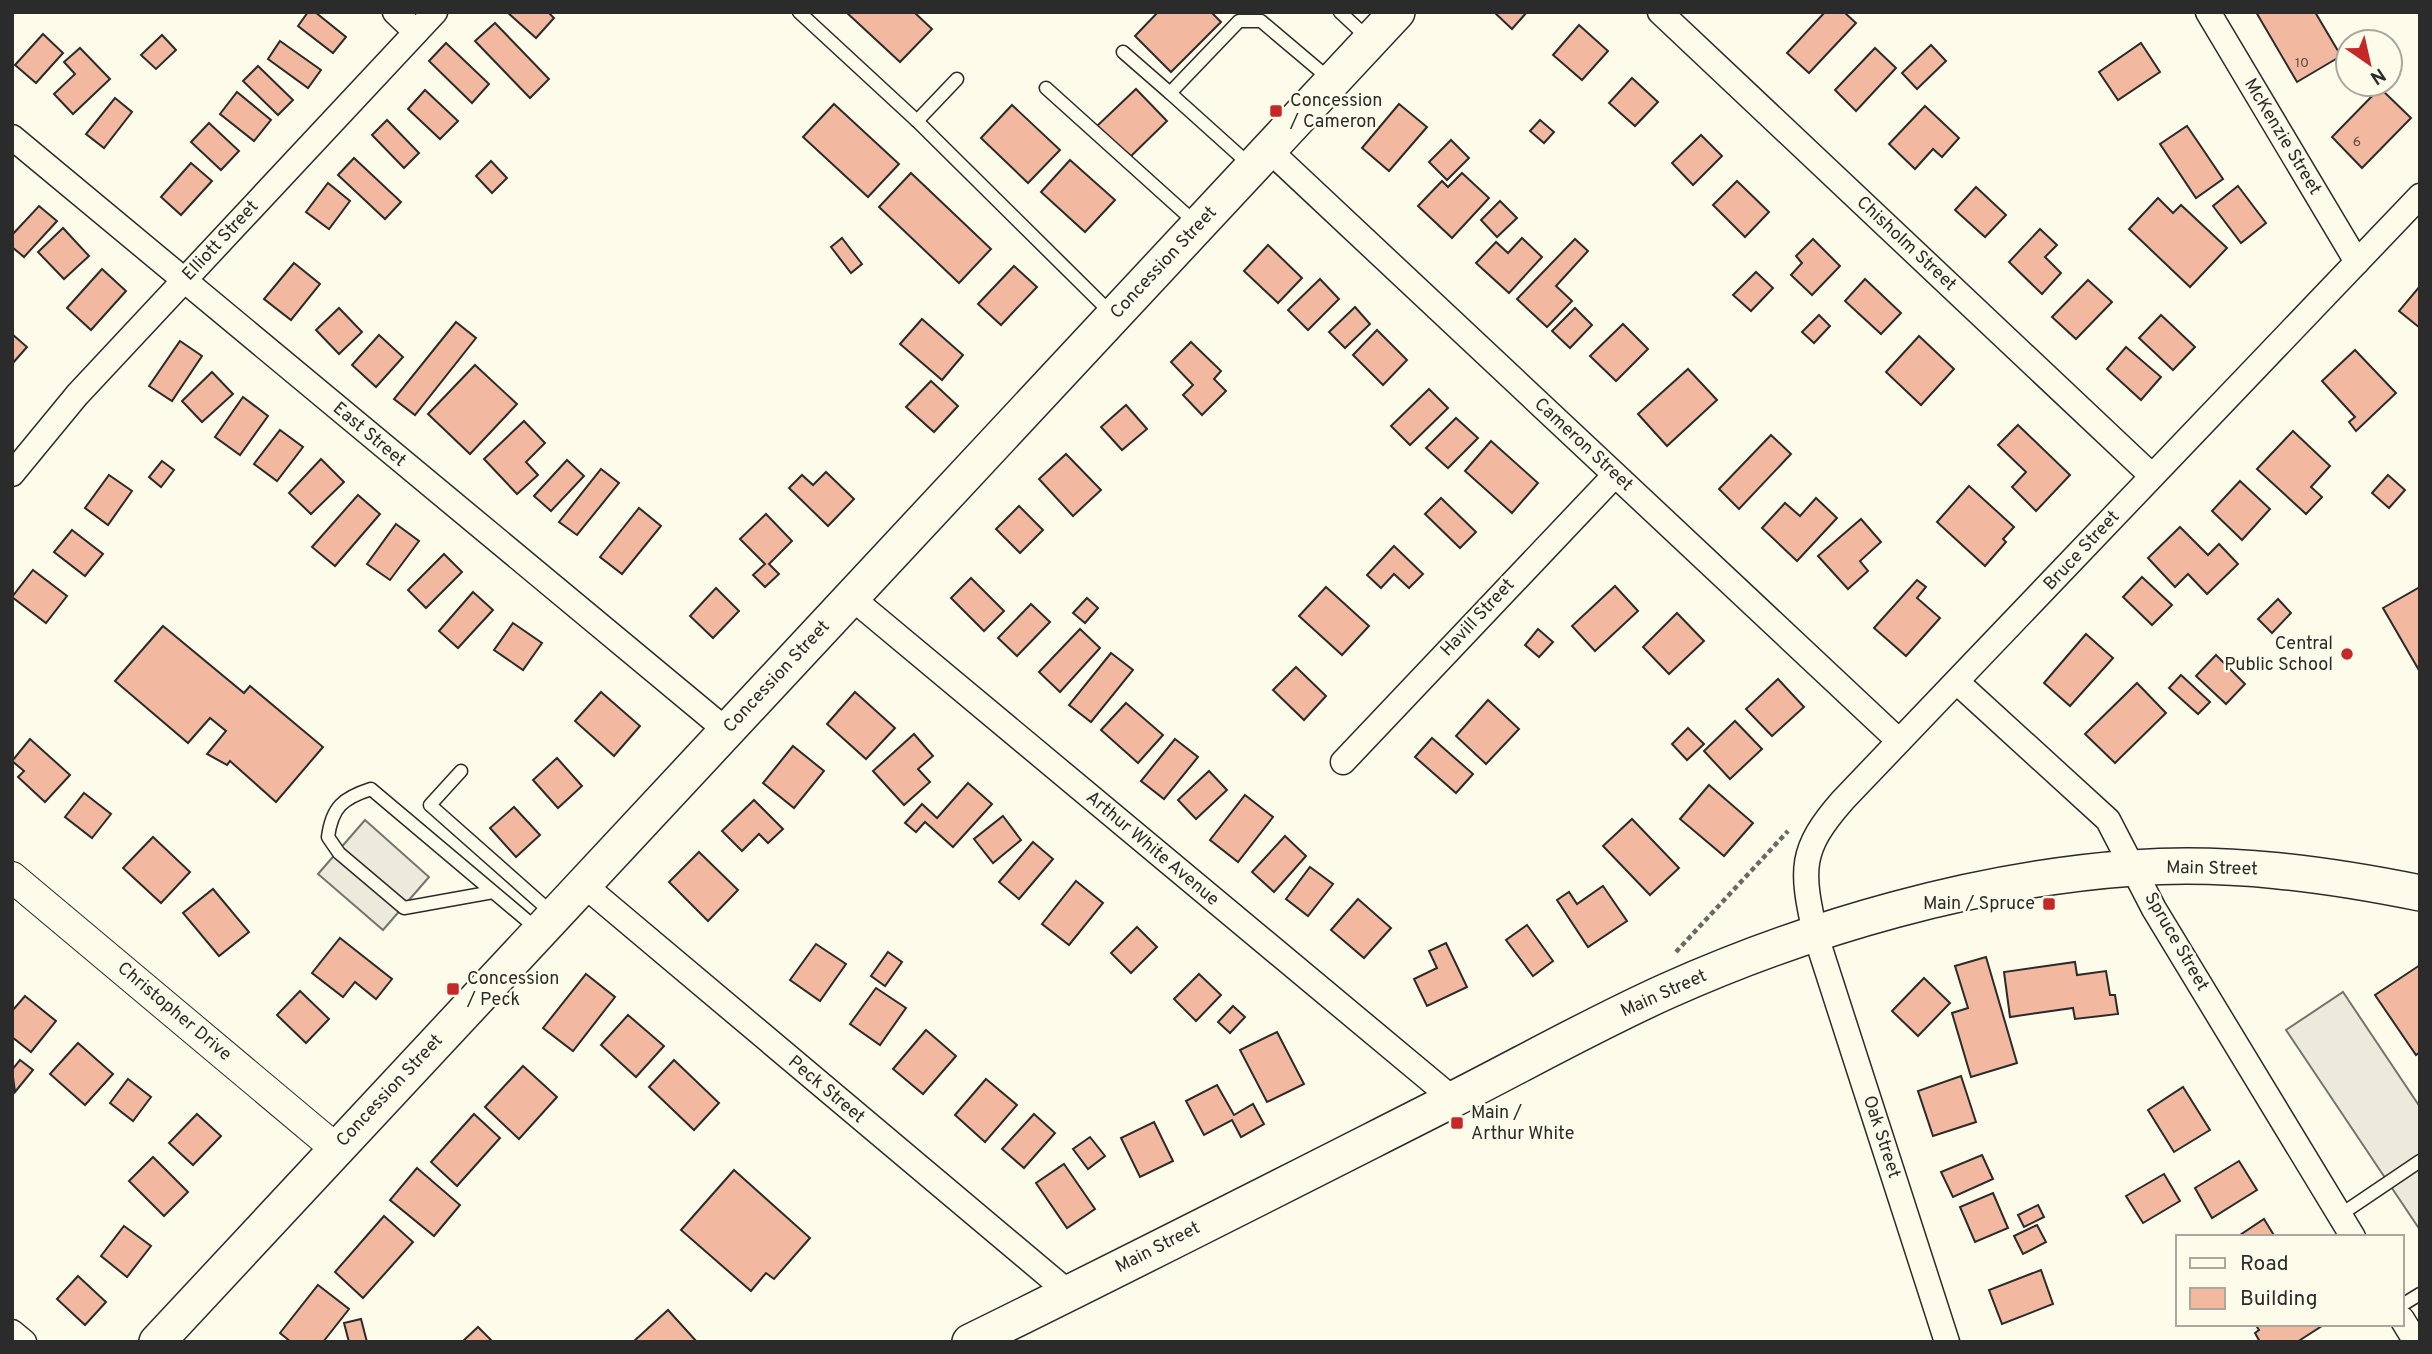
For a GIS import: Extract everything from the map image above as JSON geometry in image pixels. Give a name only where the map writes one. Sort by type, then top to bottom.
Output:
[{"type":"main road","name":"Concession Street","points":[[157,1342],[335,1148],[548,924],[1397,12]]},
{"type":"main road","name":"Main Street","points":[[970,1342],[1672,989],[1815,933],[1988,890],[2134,868],[2205,867],[2288,872],[2347,878],[2420,893]]},
{"type":"street","points":[[395,12],[416,32]]},
{"type":"street","name":"Elliott Street","points":[[12,474],[77,396],[435,12]]},
{"type":"street","name":"Chisholm Street","points":[[1660,12],[2152,476]]},
{"type":"street","name":"McKenzie Street","points":[[2208,12],[2357,262]]},
{"type":"street","name":"East Street","points":[[12,137],[727,731]]},
{"type":"street","name":"Cameron Street","points":[[1260,158],[1615,475],[1899,741]]},
{"type":"street","name":"Bruce Street","points":[[1815,933],[1805,889],[1807,855],[1814,836],[1843,800],[1958,683],[2420,196]]},
{"type":"street","name":"Havill Street","points":[[1343,762],[1615,475]]},
{"type":"street","name":"Arthur White Avenue","points":[[852,598],[1453,1099]]},
{"type":"street","name":"Spruce Street","points":[[1958,683],[2108,820],[2154,909],[2352,1235]]},
{"type":"street","name":"Christopher Drive","points":[[12,877],[335,1148]]},
{"type":"street","name":"Peck Street","points":[[584,884],[1069,1293]]},
{"type":"street","name":"Oak Street","points":[[1815,933],[1947,1342]]},
{"type":"street","points":[[2404,1322],[2416,1342]]},
{"type":"street","points":[[12,1332],[24,1342]]},
{"type":"lane","points":[[799,12],[917,121],[1115,316]]},
{"type":"lane","points":[[1340,12],[1370,40]]},
{"type":"lane","points":[[1170,93],[1239,21],[1261,21],[1332,81]]},
{"type":"lane","points":[[1123,52],[1170,93],[1260,158]]},
{"type":"lane","points":[[917,121],[957,79]]},
{"type":"lane","points":[[1046,88],[1198,225]]},
{"type":"lane","points":[[461,771],[430,805],[548,924]]},
{"type":"lane","points":[[493,892],[404,908],[339,853],[328,837],[330,819],[347,796],[371,789],[493,892],[548,924]]},
{"type":"lane","points":[[2340,1215],[2420,1160]]},
{"type":"lane","points":[[2404,1304],[2420,1294]]},
{"type":"path","points":[[1671,957],[1788,831]]},
{"type":"shaded area","points":[[365,820],[429,877],[383,930],[318,874]]},
{"type":"shaded area","points":[[2343,992],[2420,1107],[2420,1230],[2286,1030]]},
{"type":"building","points":[[308,12],[315,12],[346,37],[333,53],[298,26]]},
{"type":"building","points":[[507,12],[548,12],[554,18],[536,38]]},
{"type":"building","points":[[846,12],[914,12],[932,29],[900,62]]},
{"type":"building","points":[[1158,12],[1211,12],[1221,22],[1171,72],[1135,36]]},
{"type":"building","points":[[1494,12],[1527,12],[1512,29]]},
{"type":"building","points":[[1825,12],[1844,12],[1856,23],[1809,73],[1787,53]]},
{"type":"building","points":[[2256,12],[2315,12],[2334,44],[2334,60],[2297,82]]},
{"type":"building","points":[[495,23],[549,79],[530,98],[475,41]]},
{"type":"building","points":[[1579,25],[1608,51],[1582,80],[1553,55]]},
{"type":"building","points":[[43,34],[63,53],[36,83],[15,65]]},
{"type":"building","points":[[162,35],[176,50],[156,69],[141,55]]},
{"type":"building","points":[[280,41],[321,70],[308,88],[268,59]]},
{"type":"building","points":[[446,43],[489,84],[472,103],[429,61]]},
{"type":"building","points":[[2141,43],[2160,72],[2118,100],[2099,72]]},
{"type":"building","points":[[1931,45],[1946,61],[1917,89],[1902,73]]},
{"type":"building","points":[[80,48],[110,79],[73,114],[54,94],[75,74],[64,62]]},
{"type":"building","points":[[1875,48],[1896,68],[1856,111],[1835,90]]},
{"type":"building","points":[[258,66],[293,100],[278,115],[243,81]]},
{"type":"building","points":[[1632,78],[1658,102],[1635,126],[1609,103]]},
{"type":"building","points":[[1136,89],[1167,121],[1128,159],[1097,126]]},
{"type":"building","points":[[425,90],[458,121],[440,139],[408,109]]},
{"type":"building","points":[[237,92],[271,120],[254,141],[220,114]]},
{"type":"building","points":[[115,98],[132,112],[104,148],[86,134]]},
{"type":"building","points":[[2370,98],[2390,98],[2411,118],[2362,168],[2332,137]]},
{"type":"building","points":[[834,104],[899,164],[868,197],[803,137]]},
{"type":"building","points":[[1399,104],[1427,127],[1389,171],[1362,148]]},
{"type":"building","points":[[1012,105],[1060,150],[1028,183],[981,138]]},
{"type":"building","points":[[1925,106],[1959,138],[1942,157],[1933,149],[1915,169],[1889,144]]},
{"type":"building","points":[[387,120],[419,153],[404,168],[372,135]]},
{"type":"building","points":[[1540,120],[1554,132],[1544,143],[1530,131]]},
{"type":"building","points":[[209,123],[239,151],[221,170],[191,142]]},
{"type":"building","points":[[2187,126],[2223,179],[2196,198],[2160,144]]},
{"type":"building","points":[[1701,135],[1722,156],[1693,185],[1672,163]]},
{"type":"building","points":[[1451,140],[1469,158],[1447,180],[1429,162]]},
{"type":"building","points":[[354,158],[401,202],[385,219],[338,175]]},
{"type":"building","points":[[1070,160],[1115,200],[1085,232],[1041,192]]},
{"type":"building","points":[[491,161],[507,178],[492,193],[476,176]]},
{"type":"building","points":[[191,163],[212,181],[181,215],[161,197]]},
{"type":"building","points":[[911,173],[991,249],[959,283],[879,207]]},
{"type":"building","points":[[1462,173],[1489,198],[1452,238],[1418,206],[1442,181],[1448,187]]},
{"type":"building","points":[[1737,181],[1769,212],[1745,237],[1713,205]]},
{"type":"building","points":[[328,183],[350,201],[329,229],[306,212]]},
{"type":"building","points":[[2238,186],[2266,223],[2241,243],[2213,206]]},
{"type":"building","points":[[1976,187],[2006,215],[1985,237],[1955,210]]},
{"type":"building","points":[[2158,198],[2173,213],[2181,205],[2227,248],[2190,287],[2129,229]]},
{"type":"building","points":[[1500,201],[1517,218],[1497,237],[1481,220]]},
{"type":"building","points":[[39,206],[57,221],[24,257],[12,247],[12,235]]},
{"type":"building","points":[[63,228],[89,256],[64,279],[38,252]]},
{"type":"building","points":[[2040,229],[2057,245],[2045,257],[2061,273],[2042,294],[2009,262]]},
{"type":"building","points":[[842,238],[862,264],[851,273],[831,247]]},
{"type":"building","points":[[1522,238],[1542,257],[1509,293],[1476,263],[1496,242],[1508,253]]},
{"type":"building","points":[[1575,239],[1588,251],[1556,286],[1572,301],[1547,327],[1517,299]]},
{"type":"building","points":[[1813,239],[1840,266],[1812,295],[1791,275],[1802,263],[1796,256]]},
{"type":"building","points":[[1268,245],[1302,278],[1278,303],[1244,271]]},
{"type":"building","points":[[294,263],[320,284],[291,320],[264,299]]},
{"type":"building","points":[[1014,266],[1037,287],[1001,325],[978,304]]},
{"type":"building","points":[[102,269],[126,291],[91,330],[67,308]]},
{"type":"building","points":[[1756,272],[1773,288],[1751,311],[1733,295]]},
{"type":"building","points":[[1320,279],[1339,299],[1308,330],[1288,310]]},
{"type":"building","points":[[1865,279],[1901,313],[1881,334],[1845,301]]},
{"type":"building","points":[[2088,280],[2112,302],[2076,339],[2052,317]]},
{"type":"building","points":[[2420,286],[2420,328],[2399,311]]},
{"type":"building","points":[[1355,307],[1370,324],[1345,348],[1329,332]]},
{"type":"building","points":[[339,308],[362,332],[339,354],[316,330]]},
{"type":"building","points":[[1575,308],[1592,325],[1570,348],[1552,331]]},
{"type":"building","points":[[1819,315],[1830,326],[1814,343],[1802,332]]},
{"type":"building","points":[[2161,315],[2195,347],[2173,370],[2139,338]]},
{"type":"building","points":[[922,319],[963,355],[942,380],[900,344]]},
{"type":"building","points":[[456,322],[476,338],[415,415],[394,399]]},
{"type":"building","points":[[1623,324],[1648,349],[1616,381],[1590,356]]},
{"type":"building","points":[[1377,330],[1407,360],[1383,385],[1353,355]]},
{"type":"building","points":[[12,334],[27,347],[12,364]]},
{"type":"building","points":[[379,335],[403,357],[376,387],[352,365]]},
{"type":"building","points":[[1919,336],[1954,369],[1921,405],[1886,372]]},
{"type":"building","points":[[180,341],[202,356],[172,401],[149,386]]},
{"type":"building","points":[[1191,342],[1221,371],[1214,379],[1226,391],[1202,415],[1183,395],[1193,385],[1171,362]]},
{"type":"building","points":[[2126,347],[2161,377],[2141,400],[2107,369]]},
{"type":"building","points":[[2355,350],[2396,393],[2356,431],[2349,422],[2355,417],[2322,381]]},
{"type":"building","points":[[475,365],[517,404],[470,454],[428,414]]},
{"type":"building","points":[[1688,369],[1717,400],[1667,446],[1638,414]]},
{"type":"building","points":[[212,372],[233,394],[202,422],[182,401]]},
{"type":"building","points":[[931,381],[958,406],[934,432],[906,407]]},
{"type":"building","points":[[1429,389],[1448,408],[1410,445],[1391,426]]},
{"type":"building","points":[[243,397],[268,416],[240,455],[215,437]]},
{"type":"building","points":[[1126,405],[1147,429],[1122,450],[1101,427]]},
{"type":"building","points":[[1456,418],[1478,438],[1448,468],[1426,448]]},
{"type":"building","points":[[524,421],[545,443],[526,462],[538,475],[517,494],[484,459]]},
{"type":"building","points":[[2018,425],[2070,475],[2036,511],[2012,487],[2026,472],[1998,445]]},
{"type":"building","points":[[280,430],[303,447],[277,481],[254,464]]},
{"type":"building","points":[[2293,431],[2330,466],[2311,487],[2322,497],[2306,514],[2257,469]]},
{"type":"building","points":[[1771,435],[1791,454],[1739,509],[1719,489]]},
{"type":"building","points":[[1491,441],[1538,483],[1512,513],[1465,471]]},
{"type":"building","points":[[1066,454],[1101,490],[1073,516],[1039,479]]},
{"type":"building","points":[[321,459],[344,482],[311,514],[289,493]]},
{"type":"building","points":[[567,460],[584,476],[551,511],[534,496]]},
{"type":"building","points":[[162,461],[174,470],[161,487],[149,477]]},
{"type":"building","points":[[601,469],[619,483],[577,535],[559,522]]},
{"type":"building","points":[[826,472],[854,499],[828,526],[789,488],[802,475],[813,485]]},
{"type":"building","points":[[109,475],[132,491],[108,525],[85,508]]},
{"type":"building","points":[[2388,475],[2405,490],[2389,508],[2372,493]]},
{"type":"building","points":[[2240,481],[2270,509],[2242,540],[2212,511]]},
{"type":"building","points":[[1969,486],[2014,527],[2003,539],[2006,542],[1985,566],[1937,522]]},
{"type":"building","points":[[358,495],[380,514],[335,566],[312,547]]},
{"type":"building","points":[[1441,498],[1476,532],[1460,548],[1425,514]]},
{"type":"building","points":[[1816,498],[1837,518],[1797,561],[1762,528],[1785,503],[1800,516]]},
{"type":"building","points":[[1019,506],[1043,530],[1020,553],[996,529]]},
{"type":"building","points":[[639,508],[661,526],[622,574],[600,557]]},
{"type":"building","points":[[766,514],[792,541],[769,564],[779,574],[765,587],[753,575],[765,564],[740,539]]},
{"type":"building","points":[[1861,519],[1881,542],[1860,561],[1868,571],[1848,589],[1818,556]]},
{"type":"building","points":[[396,524],[419,541],[390,580],[367,564]]},
{"type":"building","points":[[2180,527],[2208,555],[2219,544],[2238,564],[2207,594],[2188,574],[2175,587],[2148,558]]},
{"type":"building","points":[[72,530],[103,554],[85,576],[54,552]]},
{"type":"building","points":[[1394,546],[1423,574],[1409,588],[1394,574],[1381,588],[1367,575]]},
{"type":"building","points":[[444,554],[462,572],[426,608],[408,590]]},
{"type":"building","points":[[33,570],[67,596],[46,623],[12,597]]},
{"type":"building","points":[[2142,577],[2172,605],[2152,625],[2123,597]]},
{"type":"building","points":[[971,578],[1004,611],[984,631],[951,598]]},
{"type":"building","points":[[1917,580],[1926,587],[1917,598],[1940,618],[1906,656],[1874,628]]},
{"type":"building","points":[[1615,586],[1638,611],[1595,651],[1572,626]]},
{"type":"building","points":[[1326,587],[1369,626],[1342,655],[1299,616]]},
{"type":"building","points":[[2420,587],[2420,672],[2383,608]]},
{"type":"building","points":[[716,588],[739,611],[713,638],[690,616]]},
{"type":"building","points":[[473,592],[493,610],[458,648],[439,631]]},
{"type":"building","points":[[1087,598],[1098,608],[1085,623],[1073,613]]},
{"type":"building","points":[[2278,599],[2291,613],[2272,633],[2258,619]]},
{"type":"building","points":[[1031,604],[1050,622],[1017,656],[998,638]]},
{"type":"building","points":[[1677,613],[1704,641],[1669,674],[1643,647]]},
{"type":"building","points":[[513,623],[542,643],[523,670],[494,650]]},
{"type":"building","points":[[163,626],[244,693],[250,686],[323,747],[276,802],[230,761],[227,765],[207,754],[226,731],[210,718],[188,743],[115,681]]},
{"type":"building","points":[[1080,629],[1100,648],[1060,692],[1039,672]]},
{"type":"building","points":[[1538,629],[1553,642],[1539,657],[1525,645]]},
{"type":"building","points":[[2086,634],[2113,658],[2070,706],[2044,683]]},
{"type":"building","points":[[1111,653],[1133,670],[1091,722],[1069,705]]},
{"type":"building","points":[[2216,655],[2245,684],[2226,704],[2196,676]]},
{"type":"building","points":[[1296,667],[1326,696],[1304,720],[1273,690]]},
{"type":"building","points":[[2181,675],[2210,702],[2198,714],[2169,688]]},
{"type":"building","points":[[1778,679],[1804,707],[1772,736],[1746,709]]},
{"type":"building","points":[[2137,683],[2166,713],[2115,763],[2085,734]]},
{"type":"building","points":[[601,692],[640,726],[614,756],[575,721]]},
{"type":"building","points":[[855,692],[895,728],[866,759],[827,724]]},
{"type":"building","points":[[1488,700],[1519,729],[1486,764],[1456,736]]},
{"type":"building","points":[[1126,703],[1163,735],[1138,763],[1101,730]]},
{"type":"building","points":[[1735,721],[1762,749],[1730,779],[1704,751]]},
{"type":"building","points":[[1688,728],[1704,744],[1687,760],[1672,744]]},
{"type":"building","points":[[914,734],[933,756],[918,769],[930,782],[904,805],[873,771]]},
{"type":"building","points":[[1432,738],[1473,774],[1456,793],[1415,757]]},
{"type":"building","points":[[30,739],[70,775],[45,802],[18,777],[24,771],[12,761]]},
{"type":"building","points":[[1175,739],[1198,757],[1164,799],[1141,781]]},
{"type":"building","points":[[793,746],[824,771],[794,808],[763,783]]},
{"type":"building","points":[[557,758],[582,786],[558,808],[533,780]]},
{"type":"building","points":[[1209,771],[1227,790],[1196,819],[1178,800]]},
{"type":"building","points":[[968,783],[992,804],[953,847],[925,822],[916,832],[905,823],[922,804],[937,818]]},
{"type":"building","points":[[1709,785],[1753,823],[1724,856],[1680,819]]},
{"type":"building","points":[[84,793],[111,814],[92,838],[65,817]]},
{"type":"building","points":[[1245,795],[1273,817],[1238,862],[1210,840]]},
{"type":"building","points":[[754,800],[783,829],[768,843],[759,834],[742,851],[722,831]]},
{"type":"building","points":[[514,807],[540,835],[516,857],[490,828]]},
{"type":"building","points":[[1003,816],[1021,840],[993,863],[974,839]]},
{"type":"building","points":[[1632,819],[1679,868],[1650,895],[1603,846]]},
{"type":"building","points":[[1285,836],[1306,856],[1274,892],[1252,872]]},
{"type":"building","points":[[153,837],[190,872],[161,903],[123,868]]},
{"type":"building","points":[[1033,842],[1053,859],[1019,899],[999,882]]},
{"type":"building","points":[[699,852],[738,890],[708,921],[669,882]]},
{"type":"building","points":[[1310,867],[1333,884],[1308,916],[1286,899]]},
{"type":"building","points":[[1076,881],[1103,903],[1069,945],[1042,924]]},
{"type":"building","points":[[1603,886],[1627,921],[1588,947],[1557,900],[1569,892],[1577,904]]},
{"type":"building","points":[[213,889],[249,932],[219,956],[183,913]]},
{"type":"building","points":[[1358,899],[1391,928],[1364,958],[1331,930]]},
{"type":"building","points":[[1527,925],[1553,961],[1533,976],[1506,940]]},
{"type":"building","points":[[1137,927],[1157,947],[1131,973],[1111,953]]},
{"type":"building","points":[[340,938],[392,979],[376,999],[355,982],[343,997],[312,973]]},
{"type":"building","points":[[1446,943],[1467,987],[1427,1006],[1414,979],[1437,968],[1429,951]]},
{"type":"building","points":[[816,944],[846,964],[820,1001],[790,980]]},
{"type":"building","points":[[888,952],[902,962],[885,986],[871,976]]},
{"type":"building","points":[[1986,957],[2017,1063],[1971,1077],[1952,1013],[1968,1008],[1955,966]]},
{"type":"building","points":[[2075,962],[2077,975],[2106,971],[2110,995],[2115,995],[2118,1014],[2075,1019],[2073,1008],[2010,1017],[2004,972]]},
{"type":"building","points":[[2420,965],[2420,1052],[2416,1055],[2375,995]]},
{"type":"building","points":[[586,974],[615,997],[573,1051],[543,1028]]},
{"type":"building","points":[[1199,974],[1221,995],[1196,1021],[1174,999]]},
{"type":"building","points":[[1924,978],[1950,1003],[1918,1036],[1892,1011]]},
{"type":"building","points":[[876,988],[906,1008],[880,1045],[850,1024]]},
{"type":"building","points":[[300,991],[329,1019],[306,1043],[277,1015]]},
{"type":"building","points":[[25,996],[56,1021],[31,1052],[12,1037],[12,1011]]},
{"type":"building","points":[[1233,1006],[1245,1017],[1230,1033],[1218,1022]]},
{"type":"building","points":[[628,1015],[664,1046],[636,1077],[601,1045]]},
{"type":"building","points":[[926,1030],[956,1056],[923,1094],[893,1069]]},
{"type":"building","points":[[1277,1032],[1304,1084],[1267,1102],[1240,1050]]},
{"type":"building","points":[[78,1043],[113,1074],[85,1105],[50,1074]]},
{"type":"building","points":[[20,1060],[33,1070],[15,1092],[12,1070]]},
{"type":"building","points":[[674,1060],[719,1103],[694,1130],[649,1087]]},
{"type":"building","points":[[523,1066],[557,1097],[519,1139],[485,1107]]},
{"type":"building","points":[[1961,1076],[1976,1122],[1933,1136],[1918,1091]]},
{"type":"building","points":[[128,1079],[151,1097],[133,1121],[110,1103]]},
{"type":"building","points":[[986,1079],[1017,1105],[985,1142],[955,1115]]},
{"type":"building","points":[[1217,1085],[1234,1115],[1253,1104],[1264,1124],[1241,1137],[1232,1120],[1204,1135],[1186,1101]]},
{"type":"building","points":[[2183,1087],[2210,1130],[2174,1152],[2148,1110]]},
{"type":"building","points":[[197,1114],[221,1136],[193,1165],[169,1143]]},
{"type":"building","points":[[474,1114],[500,1138],[457,1186],[431,1162]]},
{"type":"building","points":[[1034,1114],[1055,1133],[1024,1168],[1002,1149]]},
{"type":"building","points":[[1154,1122],[1173,1161],[1140,1177],[1121,1138]]},
{"type":"building","points":[[1090,1137],[1105,1156],[1088,1169],[1073,1149]]},
{"type":"building","points":[[1982,1155],[1993,1179],[1953,1197],[1941,1172]]},
{"type":"building","points":[[153,1157],[188,1192],[164,1216],[129,1181]]},
{"type":"building","points":[[2239,1161],[2257,1190],[2212,1218],[2195,1188]]},
{"type":"building","points":[[1064,1164],[1095,1209],[1067,1228],[1036,1183]]},
{"type":"building","points":[[417,1168],[460,1205],[434,1236],[390,1200]]},
{"type":"building","points":[[734,1170],[810,1238],[774,1279],[766,1273],[751,1291],[681,1230]]},
{"type":"building","points":[[2164,1174],[2180,1201],[2143,1223],[2126,1196]]},
{"type":"building","points":[[1993,1193],[2008,1228],[1975,1242],[1960,1207]]},
{"type":"building","points":[[2038,1205],[2044,1217],[2024,1227],[2018,1215]]},
{"type":"building","points":[[384,1216],[413,1242],[363,1298],[335,1272]]},
{"type":"building","points":[[2264,1219],[2274,1235],[2240,1235]]},
{"type":"building","points":[[2037,1225],[2046,1242],[2023,1254],[2014,1236]]},
{"type":"building","points":[[124,1226],[151,1246],[127,1277],[101,1256]]},
{"type":"building","points":[[2041,1270],[2053,1304],[2002,1324],[1989,1290]]},
{"type":"building","points":[[78,1276],[106,1302],[85,1325],[57,1299]]},
{"type":"building","points":[[318,1285],[349,1309],[323,1342],[291,1342],[280,1333]]},
{"type":"building","points":[[668,1310],[697,1342],[633,1342]]},
{"type":"building","points":[[361,1319],[367,1342],[349,1342],[344,1323]]},
{"type":"building","points":[[2256,1326],[2322,1326],[2297,1342],[2260,1342],[2255,1333],[2259,1330]]},
{"type":"building","points":[[478,1327],[493,1342],[462,1342]]},
{"type":"place","name":"Concession / Cameron","points":[[1276,111]]},
{"type":"place","name":"Central Public School","points":[[2347,654]]},
{"type":"place","name":"Main / Spruce","points":[[2049,904]]},
{"type":"place","name":"Concession / Peck","points":[[453,989]]},
{"type":"place","name":"Main / Arthur White","points":[[1457,1123]]}]
